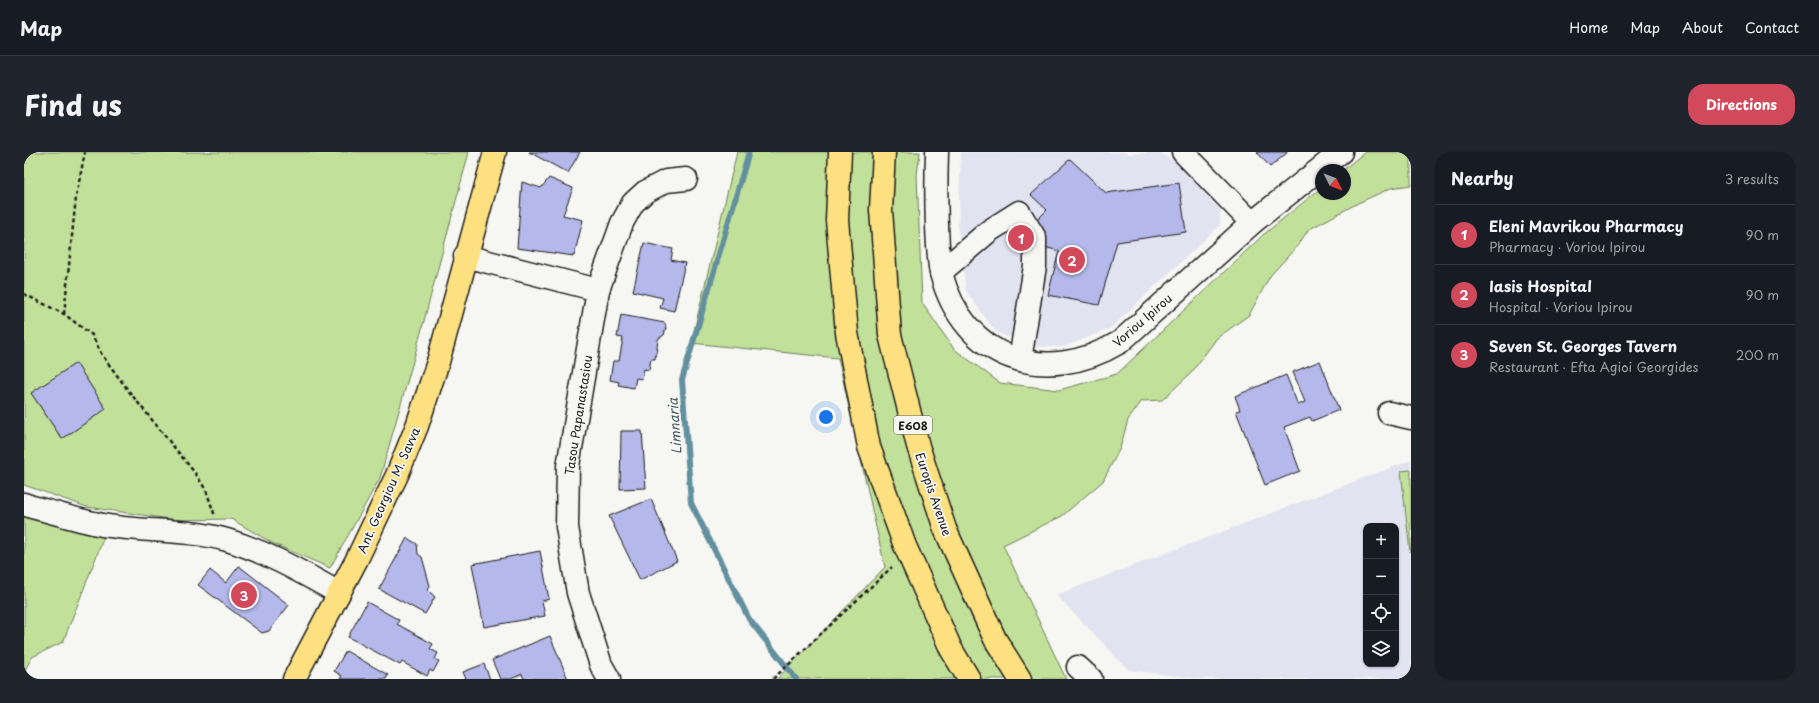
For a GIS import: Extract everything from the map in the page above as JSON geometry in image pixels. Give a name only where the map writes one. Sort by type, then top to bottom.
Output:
[{"type":"main road","name":"Ant. Georgiou M. Savva","points":[[294,679],[339,594],[397,476],[417,426],[438,362],[495,152]]},
{"type":"main road","points":[[840,152],[837,220],[847,333],[869,447],[905,546],[951,649],[969,679]]},
{"type":"main road","name":"Europis Avenue","points":[[884,152],[881,210],[890,334],[918,446],[945,529],[995,639],[1020,679]]},
{"type":"street","name":"Voriou Ipirou","points":[[937,152],[936,217],[941,272],[949,298],[965,324],[982,341],[1003,354],[1020,360],[1039,364],[1059,364],[1088,358],[1120,342],[1252,223],[1341,152]]},
{"type":"street","points":[[1183,152],[1252,223]]},
{"type":"street","name":"Tasou Papanastasiou","points":[[609,679],[601,665],[578,593],[567,527],[568,466],[598,290],[622,223],[634,203],[645,192],[666,181],[686,179]]},
{"type":"street","points":[[941,272],[989,231],[1019,212],[1035,238],[1035,266],[1020,360]]},
{"type":"street","points":[[466,256],[598,290]]},
{"type":"street","points":[[1389,413],[1411,418]]},
{"type":"street","points":[[24,504],[109,526],[198,534],[226,540],[256,550],[291,567],[339,594]]},
{"type":"path","points":[[64,314],[76,197],[85,152]]},
{"type":"path","points":[[24,294],[64,314],[92,335],[102,355],[127,389],[195,473],[206,490],[226,540]]},
{"type":"path","points":[[773,678],[877,581]]},
{"type":"shaded area","points":[[961,152],[1127,152],[1129,154],[1158,152],[1179,164],[1220,210],[1220,225],[1111,328],[1064,347],[1031,347],[996,332],[966,291],[958,230]]},
{"type":"shaded area","points":[[1411,460],[1411,679],[1200,679],[1129,670],[1056,595]]},
{"type":"green space","points":[[24,152],[469,152],[380,478],[330,568],[272,543],[231,519],[177,520],[87,507],[24,485]]},
{"type":"green space","points":[[737,152],[920,152],[917,175],[922,303],[954,349],[1000,383],[1059,390],[1117,374],[1263,235],[1315,193],[1315,200],[1351,200],[1350,164],[1365,152],[1411,152],[1411,185],[1391,188],[1358,203],[1308,230],[1299,244],[1270,276],[1249,315],[1217,338],[1191,373],[1162,400],[1142,401],[1128,420],[1120,448],[1103,481],[1062,516],[1003,545],[1066,679],[777,679],[885,567],[838,358],[691,343]]},
{"type":"green space","points":[[1411,470],[1411,551],[1410,552],[1401,471]]},
{"type":"green space","points":[[24,513],[34,518],[104,537],[63,642],[32,657],[24,672]]},
{"type":"building","points":[[529,152],[580,152],[568,173]]},
{"type":"building","points":[[1257,152],[1288,152],[1270,167]]},
{"type":"building","points":[[1070,159],[1106,193],[1179,183],[1186,232],[1117,242],[1099,305],[1048,295],[1059,251],[1041,246],[1034,223],[1047,210],[1031,195]]},
{"type":"building","points":[[549,178],[573,188],[563,215],[583,220],[574,256],[517,248],[522,182],[541,188]]},
{"type":"building","points":[[644,243],[673,249],[671,260],[685,263],[674,311],[660,308],[663,298],[633,291]]},
{"type":"building","points":[[621,315],[665,323],[666,328],[664,335],[658,339],[658,350],[655,359],[651,359],[649,370],[644,369],[642,379],[636,378],[634,388],[618,385],[619,382],[610,380],[613,361],[619,361],[623,338],[617,337]]},
{"type":"building","points":[[1320,361],[1339,410],[1312,421],[1310,417],[1284,427],[1300,471],[1265,485],[1236,411],[1240,410],[1235,396],[1286,375],[1298,405],[1305,402],[1293,372]]},
{"type":"building","points":[[76,363],[106,409],[62,439],[31,393]]},
{"type":"building","points":[[621,431],[642,431],[646,488],[620,489]]},
{"type":"building","points":[[651,499],[677,561],[640,580],[609,516]]},
{"type":"building","points":[[407,538],[417,544],[418,554],[422,557],[430,586],[428,590],[435,597],[425,614],[379,589]]},
{"type":"building","points":[[540,551],[549,599],[542,601],[545,616],[484,627],[472,564]]},
{"type":"building","points":[[239,566],[289,605],[269,631],[262,633],[198,585],[210,570],[226,583]]},
{"type":"building","points":[[367,602],[399,620],[397,624],[433,644],[430,649],[438,653],[435,659],[439,661],[433,672],[430,670],[427,676],[402,662],[400,665],[348,637]]},
{"type":"building","points":[[550,636],[568,679],[524,679],[522,674],[511,679],[500,679],[492,660]]},
{"type":"building","points":[[346,651],[388,675],[386,679],[340,679],[342,676],[334,671]]},
{"type":"building","points":[[484,664],[490,679],[466,679],[463,672]]},
{"type":"waterway","name":"Limnaria","points":[[749,152],[682,380],[691,503],[749,619],[796,679]]},
{"type":"place","name":"Eleni Mavrikou Pharmacy","points":[[1021,238]]},
{"type":"place","name":"Iasis Hospital","points":[[1072,260]]},
{"type":"place","name":"Seven St. Georges Tavern","points":[[244,595]]}]
